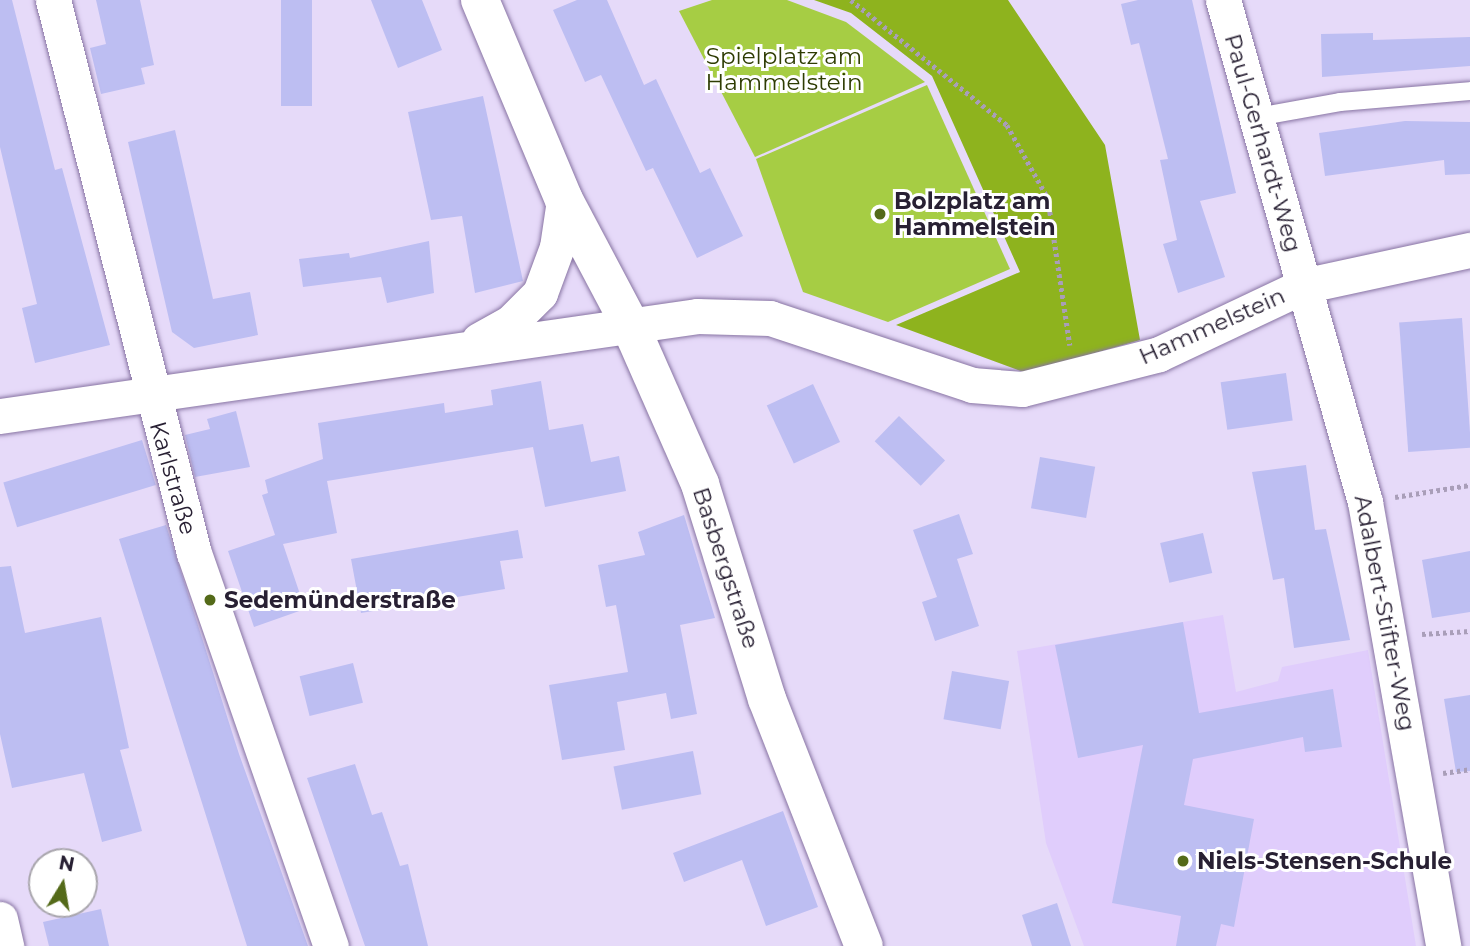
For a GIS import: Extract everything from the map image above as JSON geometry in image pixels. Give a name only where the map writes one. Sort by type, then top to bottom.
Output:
[{"type":"main road","name":"Basbergstraße","points":[[480,0],[564,200],[629,323],[700,484],[767,699],[864,946]]},
{"type":"street","name":"Karlstraße","points":[[53,0],[149,392],[202,577],[331,946]]},
{"type":"street","name":"Paul-Gerhardt-Weg","points":[[1223,0],[1303,286]]},
{"type":"street","points":[[467,347],[511,323],[540,293],[557,247],[564,200]]},
{"type":"street","name":"Hammelstein","points":[[629,323],[697,316],[769,318],[972,385],[1022,389],[1075,379],[1160,354],[1303,286],[1470,250]]},
{"type":"street","name":"Adalbert-Stifter-Weg","points":[[1303,286],[1365,502],[1393,636],[1443,946]]},
{"type":"street","points":[[0,415],[629,323]]},
{"type":"street","points":[[0,919],[6,946]]},
{"type":"lane","points":[[1256,117],[1340,102],[1470,91]]},
{"type":"path","points":[[851,0],[1007,125],[1048,198],[1075,379]]},
{"type":"path","points":[[1365,502],[1470,485]]},
{"type":"path","points":[[1393,636],[1470,631]]},
{"type":"shaded area","points":[[1223,615],[1236,692],[1278,681],[1282,667],[1368,650],[1416,946],[1084,946],[1046,843],[1017,651]]},
{"type":"green space","name":"Spielplatz am Hammelstein","points":[[712,0],[787,0],[846,22],[925,82],[755,157],[679,11]]},
{"type":"green space","points":[[814,0],[1008,0],[1105,145],[1140,340],[1026,373],[896,325],[1020,272],[932,76],[851,13]]},
{"type":"green space","name":"Bolzplatz am Hammelstein","points":[[927,85],[1010,269],[888,322],[803,292],[756,159]]},
{"type":"building","points":[[0,0],[12,0],[55,170],[62,168],[110,345],[35,363],[22,308],[37,304],[0,147]]},
{"type":"building","points":[[96,0],[140,0],[154,65],[141,68],[145,84],[101,94],[90,48],[106,44]]},
{"type":"building","points":[[281,0],[312,0],[312,106],[281,106]]},
{"type":"building","points":[[371,0],[422,0],[442,50],[398,68]]},
{"type":"building","points":[[577,0],[607,0],[644,85],[656,79],[700,173],[710,168],[743,236],[697,258],[653,168],[646,171],[601,75],[585,82],[553,10]]},
{"type":"building","points":[[1138,0],[1192,0],[1236,193],[1200,201],[1225,277],[1178,293],[1163,244],[1177,240],[1160,160],[1168,159],[1139,43],[1131,45],[1121,4]]},
{"type":"building","points":[[1373,33],[1373,40],[1470,37],[1470,66],[1322,77],[1321,34]]},
{"type":"building","points":[[483,96],[523,281],[475,293],[462,216],[431,220],[408,112]]},
{"type":"building","points":[[1405,121],[1470,122],[1470,174],[1445,175],[1444,160],[1325,176],[1319,133]]},
{"type":"building","points":[[175,130],[213,299],[250,292],[258,335],[194,348],[172,332],[128,142]]},
{"type":"building","points":[[429,241],[434,293],[387,303],[381,277],[303,287],[299,259],[349,253],[350,258]]},
{"type":"building","points":[[1462,318],[1470,448],[1408,452],[1399,322]]},
{"type":"building","points":[[1286,373],[1293,421],[1227,430],[1221,382]]},
{"type":"building","points":[[541,381],[549,430],[583,424],[591,462],[619,456],[626,491],[545,507],[533,447],[327,481],[337,533],[283,544],[305,609],[254,627],[228,551],[275,535],[262,495],[268,493],[265,480],[323,459],[318,423],[444,403],[445,413],[493,405],[491,390]]},
{"type":"building","points":[[813,384],[840,442],[794,464],[767,406]]},
{"type":"building","points":[[236,411],[250,467],[195,477],[185,435],[210,429],[207,419]]},
{"type":"building","points":[[899,416],[945,460],[921,486],[875,441]]},
{"type":"building","points":[[142,440],[156,485],[17,527],[3,482]]},
{"type":"building","points":[[1040,457],[1095,467],[1086,518],[1031,508]]},
{"type":"building","points":[[1306,465],[1315,530],[1326,529],[1350,640],[1294,648],[1284,578],[1273,580],[1252,472]]},
{"type":"building","points":[[959,514],[973,554],[957,559],[979,626],[935,641],[922,602],[937,597],[913,530]]},
{"type":"building","points":[[684,515],[715,618],[680,625],[697,714],[671,719],[666,693],[617,702],[625,750],[562,760],[549,685],[628,672],[616,605],[606,607],[598,565],[645,555],[638,532]]},
{"type":"building","points":[[166,525],[239,754],[308,946],[247,946],[119,539]]},
{"type":"building","points":[[518,530],[523,558],[500,561],[505,589],[361,613],[351,559]]},
{"type":"building","points":[[1203,533],[1212,573],[1169,583],[1160,543]]},
{"type":"building","points":[[1470,551],[1470,612],[1432,618],[1422,560]]},
{"type":"building","points":[[11,566],[25,633],[101,617],[129,748],[120,750],[142,831],[102,842],[84,773],[12,788],[0,734],[0,567]]},
{"type":"building","points":[[1183,622],[1199,713],[1333,689],[1342,747],[1305,752],[1303,737],[1193,759],[1184,805],[1254,819],[1234,927],[1221,924],[1216,946],[1176,946],[1181,916],[1112,903],[1143,745],[1078,758],[1055,645]]},
{"type":"building","points":[[353,663],[363,703],[310,716],[300,676]]},
{"type":"building","points":[[952,671],[1009,681],[1001,729],[943,719]]},
{"type":"building","points":[[1470,695],[1470,771],[1456,772],[1444,699]]},
{"type":"building","points":[[693,751],[701,794],[622,810],[613,766]]},
{"type":"building","points":[[355,764],[372,815],[382,812],[400,866],[408,864],[428,946],[365,946],[307,778]]},
{"type":"building","points":[[783,811],[818,907],[766,926],[742,860],[684,882],[673,853]]},
{"type":"building","points":[[1057,903],[1071,946],[1032,946],[1022,915]]},
{"type":"building","points":[[101,909],[109,946],[49,946],[43,922],[61,918],[98,918],[98,910]]},
{"type":"place","name":"Bolzplatz am Hammelstein","points":[[880,214]]},
{"type":"place","name":"Sedemünderstraße","points":[[210,600]]},
{"type":"place","name":"Niels-Stensen-Schule","points":[[1183,861]]}]
